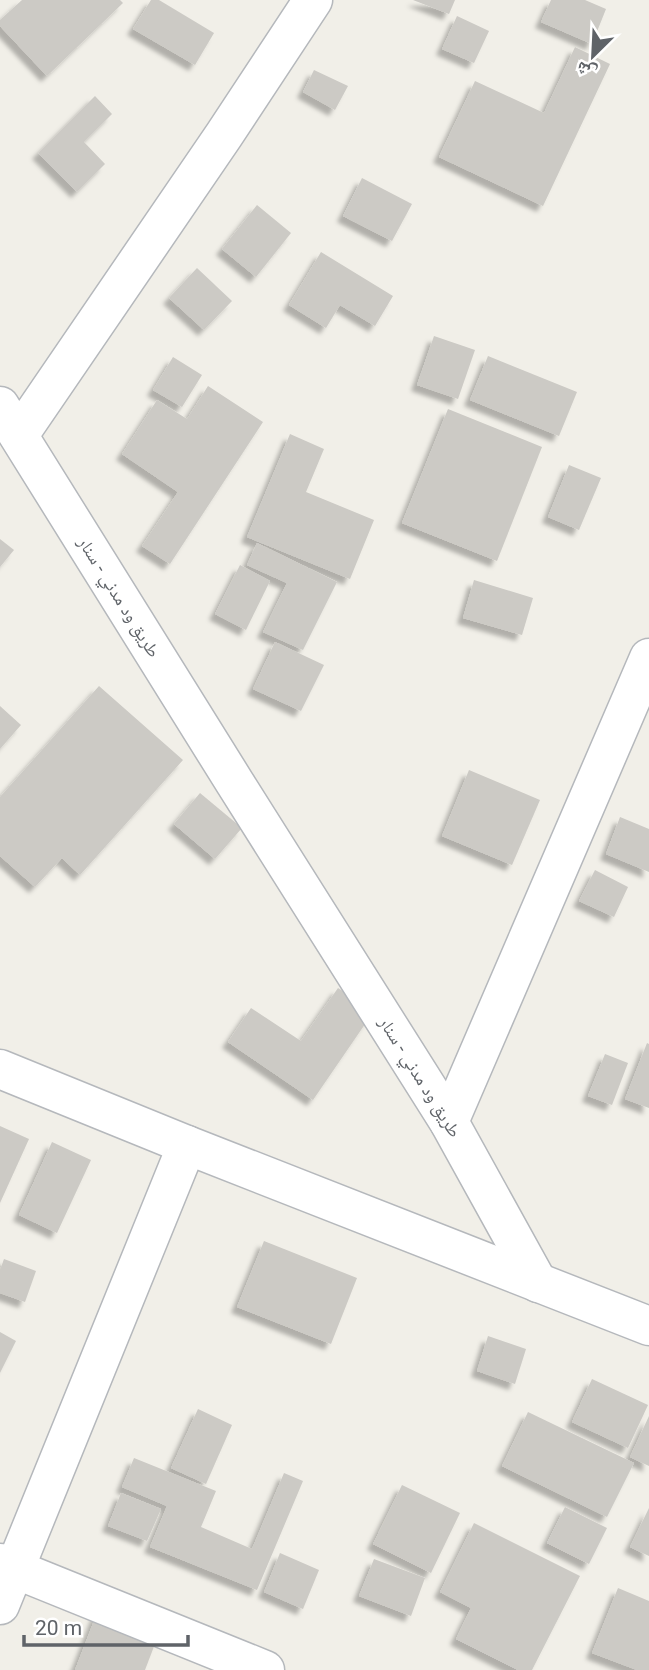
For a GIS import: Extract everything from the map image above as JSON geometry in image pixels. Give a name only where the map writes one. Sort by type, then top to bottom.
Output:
[{"type":"street","points":[[9,420],[224,135],[313,0]]},
{"type":"street","name":"طريق ود مدني - سنار","points":[[9,420],[234,783],[449,1122],[538,1283]]},
{"type":"street","points":[[449,1122],[649,658]]},
{"type":"street","points":[[8,1068],[187,1146],[649,1326]]},
{"type":"street","points":[[0,1605],[7,1566],[187,1146]]},
{"type":"street","points":[[7,1566],[265,1670]]},
{"type":"building","points":[[22,0],[120,0],[123,3],[47,76],[0,26],[0,20]]},
{"type":"building","points":[[151,0],[159,0],[214,33],[195,65],[133,29]]},
{"type":"building","points":[[413,0],[455,0],[449,14]]},
{"type":"building","points":[[551,0],[585,0],[606,9],[592,44],[541,22]]},
{"type":"building","points":[[457,16],[489,31],[474,63],[442,49]]},
{"type":"building","points":[[575,47],[610,64],[543,206],[439,157],[475,81],[544,113]]},
{"type":"building","points":[[314,70],[348,86],[335,110],[303,92]]},
{"type":"building","points":[[95,96],[112,114],[84,142],[105,164],[77,192],[38,153]]},
{"type":"building","points":[[362,178],[412,204],[392,241],[343,216]]},
{"type":"building","points":[[257,205],[291,233],[256,277],[222,249]]},
{"type":"building","points":[[321,252],[393,296],[375,326],[340,305],[326,328],[289,305]]},
{"type":"building","points":[[197,268],[232,301],[204,330],[169,298]]},
{"type":"building","points":[[434,336],[475,350],[458,399],[417,385]]},
{"type":"building","points":[[488,356],[577,392],[559,436],[470,400]]},
{"type":"building","points":[[173,357],[202,375],[182,407],[153,390]]},
{"type":"building","points":[[208,386],[263,422],[170,564],[142,546],[178,492],[122,454],[157,400],[187,419]]},
{"type":"building","points":[[448,409],[542,447],[497,561],[402,523]]},
{"type":"building","points":[[290,434],[324,449],[306,492],[374,520],[350,579],[247,537]]},
{"type":"building","points":[[569,465],[601,478],[579,530],[548,517]]},
{"type":"building","points":[[0,539],[14,550],[0,567]]},
{"type":"building","points":[[257,543],[337,582],[303,650],[263,632],[287,583],[247,565]]},
{"type":"building","points":[[240,565],[270,581],[246,630],[215,614]]},
{"type":"building","points":[[474,580],[533,598],[522,635],[463,618]]},
{"type":"building","points":[[275,642],[324,665],[301,711],[253,689]]},
{"type":"building","points":[[99,686],[183,760],[80,875],[62,858],[35,887],[0,856],[0,797]]},
{"type":"building","points":[[0,706],[21,725],[0,749]]},
{"type":"building","points":[[469,770],[540,800],[512,865],[442,836]]},
{"type":"building","points":[[200,793],[242,828],[215,859],[174,824]]},
{"type":"building","points":[[620,817],[649,829],[649,872],[606,854]]},
{"type":"building","points":[[595,870],[628,887],[614,917],[579,901]]},
{"type":"building","points":[[338,988],[374,1011],[313,1100],[228,1042],[251,1008],[301,1041]]},
{"type":"building","points":[[647,1043],[649,1044],[649,1108],[625,1099]]},
{"type":"building","points":[[605,1054],[628,1063],[612,1105],[588,1096]]},
{"type":"building","points":[[0,1126],[29,1139],[0,1203]]},
{"type":"building","points":[[52,1142],[91,1160],[57,1233],[19,1215]]},
{"type":"building","points":[[264,1241],[357,1278],[331,1344],[237,1307]]},
{"type":"building","points":[[4,1259],[36,1271],[25,1302],[0,1293],[0,1270]]},
{"type":"building","points":[[0,1332],[16,1341],[0,1373]]},
{"type":"building","points":[[488,1336],[526,1349],[515,1384],[477,1371]]},
{"type":"building","points":[[592,1379],[648,1405],[628,1448],[572,1422]]},
{"type":"building","points":[[198,1409],[232,1425],[206,1484],[171,1468]]},
{"type":"building","points":[[528,1412],[634,1463],[607,1517],[502,1466]]},
{"type":"building","points":[[649,1416],[649,1466],[630,1457]]},
{"type":"building","points":[[134,1458],[216,1491],[201,1527],[252,1549],[284,1473],[303,1481],[257,1590],[150,1547],[167,1506],[122,1487]]},
{"type":"building","points":[[402,1485],[460,1513],[431,1573],[373,1544]]},
{"type":"building","points":[[121,1493],[161,1509],[147,1541],[108,1526]]},
{"type":"building","points":[[565,1507],[607,1528],[589,1564],[547,1543]]},
{"type":"building","points":[[649,1508],[649,1556],[630,1547]]},
{"type":"building","points":[[474,1523],[580,1576],[532,1670],[518,1670],[456,1639],[471,1608],[440,1592]]},
{"type":"building","points":[[280,1553],[319,1570],[303,1609],[264,1592]]},
{"type":"building","points":[[374,1559],[425,1578],[411,1616],[359,1596]]},
{"type":"building","points":[[618,1588],[649,1601],[649,1670],[637,1670],[592,1653]]},
{"type":"building","points":[[97,1613],[158,1636],[145,1670],[75,1670]]}]
